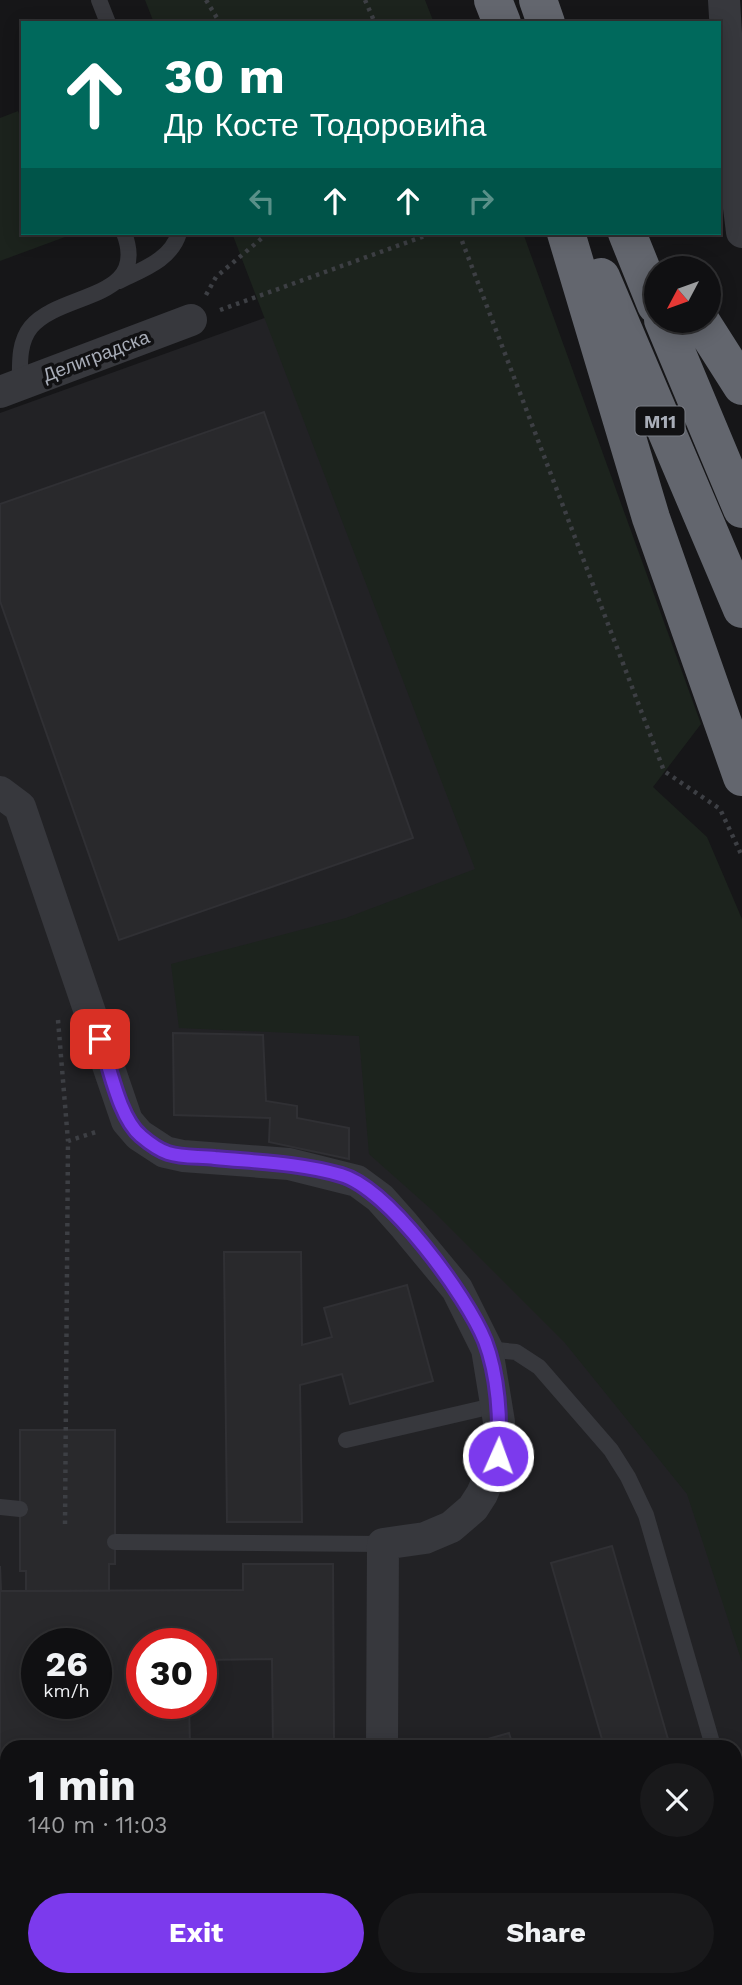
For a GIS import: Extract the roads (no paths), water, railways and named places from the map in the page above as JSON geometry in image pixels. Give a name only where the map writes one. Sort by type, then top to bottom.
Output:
[{"type":"highway","points":[[494,0],[501,21]]},
{"type":"highway","points":[[538,0],[545,21]]},
{"type":"highway","points":[[566,235],[651,518],[742,776]]},
{"type":"highway","name":"M11","points":[[584,235],[742,608]]},
{"type":"highway","points":[[628,235],[644,275]]},
{"type":"highway","points":[[644,235],[658,256]]},
{"type":"highway","name":"M11","points":[[668,333],[742,509]]},
{"type":"highway","points":[[708,333],[742,386]]},
{"type":"street","points":[[724,0],[737,126],[742,232]]},
{"type":"street","name":"Делиградска","points":[[10,388],[191,320]]},
{"type":"street","points":[[0,792],[20,807],[127,1121],[139,1135],[165,1152],[183,1156],[289,1164],[358,1181],[380,1198],[457,1289],[472,1314],[487,1349],[497,1405],[498,1456],[473,1508],[443,1532],[383,1544],[382,1740]]},
{"type":"lane","points":[[99,0],[106,21]]},
{"type":"lane","points":[[111,285],[127,268],[130,256],[125,235]]},
{"type":"lane","points":[[10,388],[30,328],[44,316],[160,260],[175,243],[177,235]]},
{"type":"lane","points":[[487,1349],[516,1352],[540,1367],[611,1450],[628,1477],[646,1515],[711,1740]]},
{"type":"lane","points":[[346,1440],[497,1405]]},
{"type":"lane","points":[[0,1507],[20,1509]]},
{"type":"lane","points":[[115,1542],[383,1544]]}]
